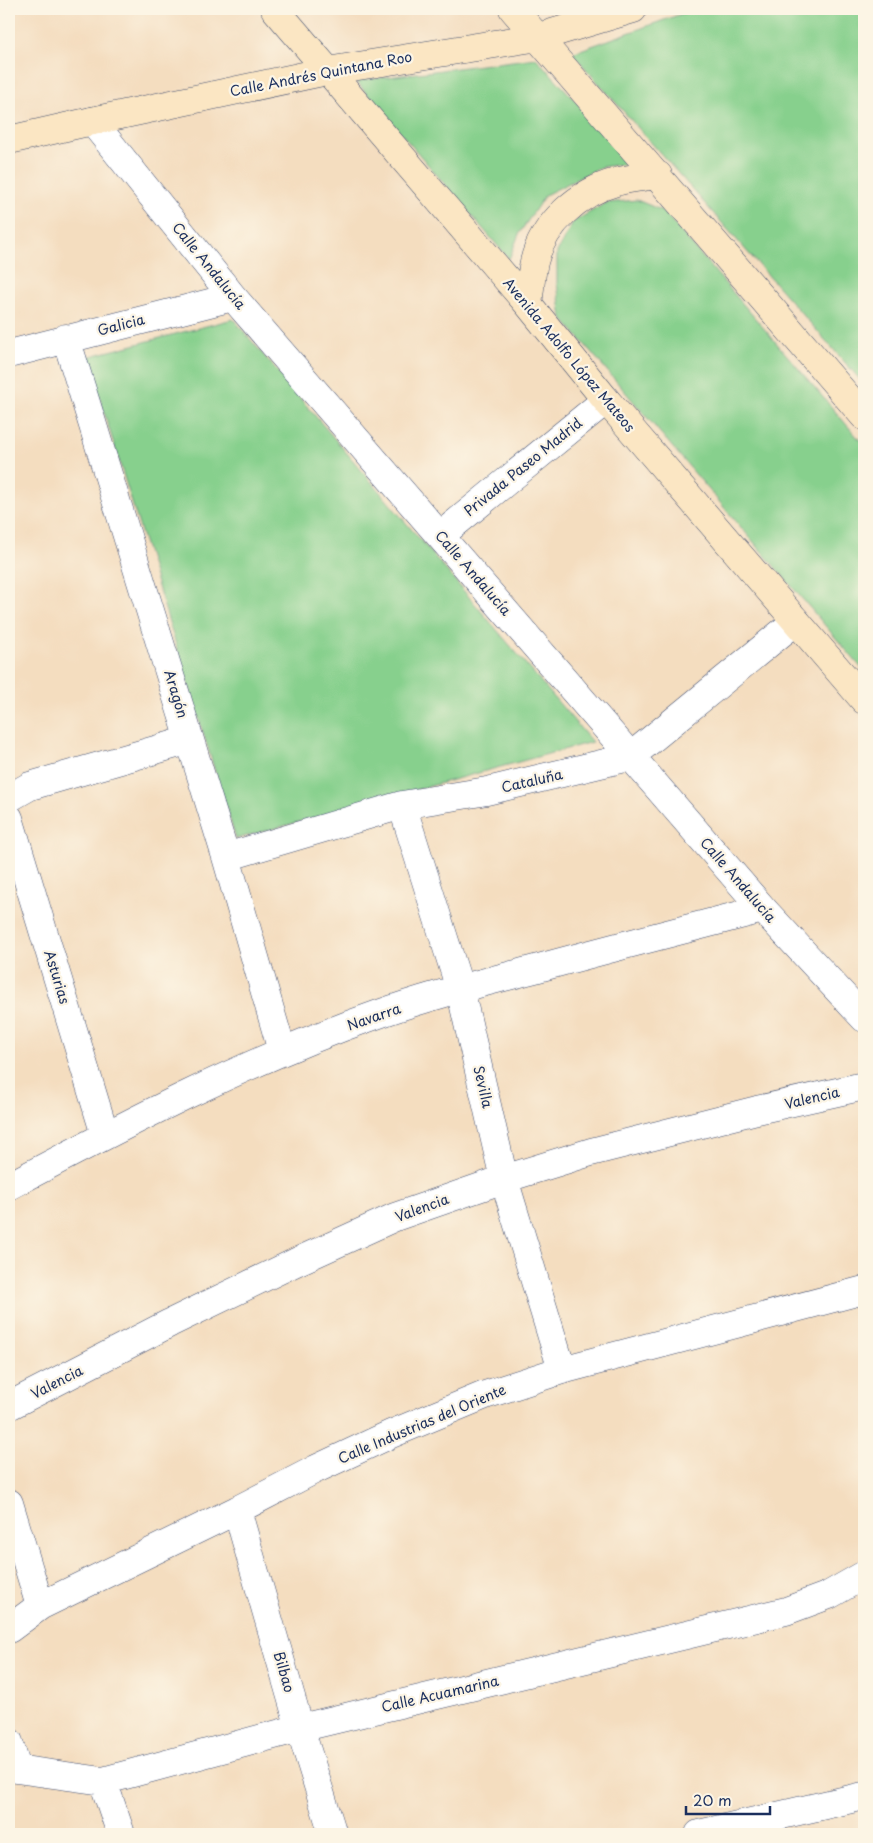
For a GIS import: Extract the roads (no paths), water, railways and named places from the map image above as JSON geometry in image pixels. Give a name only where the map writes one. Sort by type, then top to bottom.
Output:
[{"type":"main road","name":"Avenida Adolfo López Mateos","points":[[275,9],[528,304],[606,400],[864,700]]},
{"type":"main road","points":[[513,9],[864,416]]},
{"type":"main road","name":"Calle Andrés Quintana Roo","points":[[9,140],[92,120],[327,71],[539,37],[633,9]]},
{"type":"main road","points":[[528,304],[534,261],[542,240],[560,216],[584,196],[615,182],[658,175]]},
{"type":"street","name":"Calle Andalucía","points":[[92,120],[233,297],[763,909],[864,1018]]},
{"type":"street","name":"Galicia","points":[[9,354],[233,297]]},
{"type":"street","name":"Aragón","points":[[66,338],[226,857],[282,1051]]},
{"type":"street","name":"Privada Paseo Madrid","points":[[441,535],[606,400]]},
{"type":"street","name":"Cataluña","points":[[226,857],[402,805],[487,791],[630,757],[796,622]]},
{"type":"street","points":[[9,798],[30,786],[190,740]]},
{"type":"street","name":"Sevilla","points":[[402,805],[460,989],[504,1179],[562,1370]]},
{"type":"street","name":"Asturias","points":[[9,818],[106,1135]]},
{"type":"street","name":"Navarra","points":[[9,1186],[106,1135],[282,1051],[376,1014],[460,989],[763,909]]},
{"type":"street","name":"Valencia","points":[[9,1406],[170,1323],[394,1217],[504,1179],[601,1150],[757,1110],[864,1086]]},
{"type":"street","name":"Calle Industrias del Oriente","points":[[9,1629],[40,1606],[237,1510],[316,1469],[392,1434],[485,1395],[562,1370],[864,1290]]},
{"type":"street","points":[[9,1503],[40,1606]]},
{"type":"street","name":"Bilbao","points":[[237,1510],[300,1728],[333,1834]]},
{"type":"street","name":"Calle Acuamarina","points":[[13,1768],[103,1781],[300,1728],[786,1611],[829,1595],[864,1575]]},
{"type":"street","points":[[9,1742],[13,1768]]},
{"type":"street","points":[[103,1781],[121,1834]]},
{"type":"street","points":[[699,1834],[864,1796]]}]
